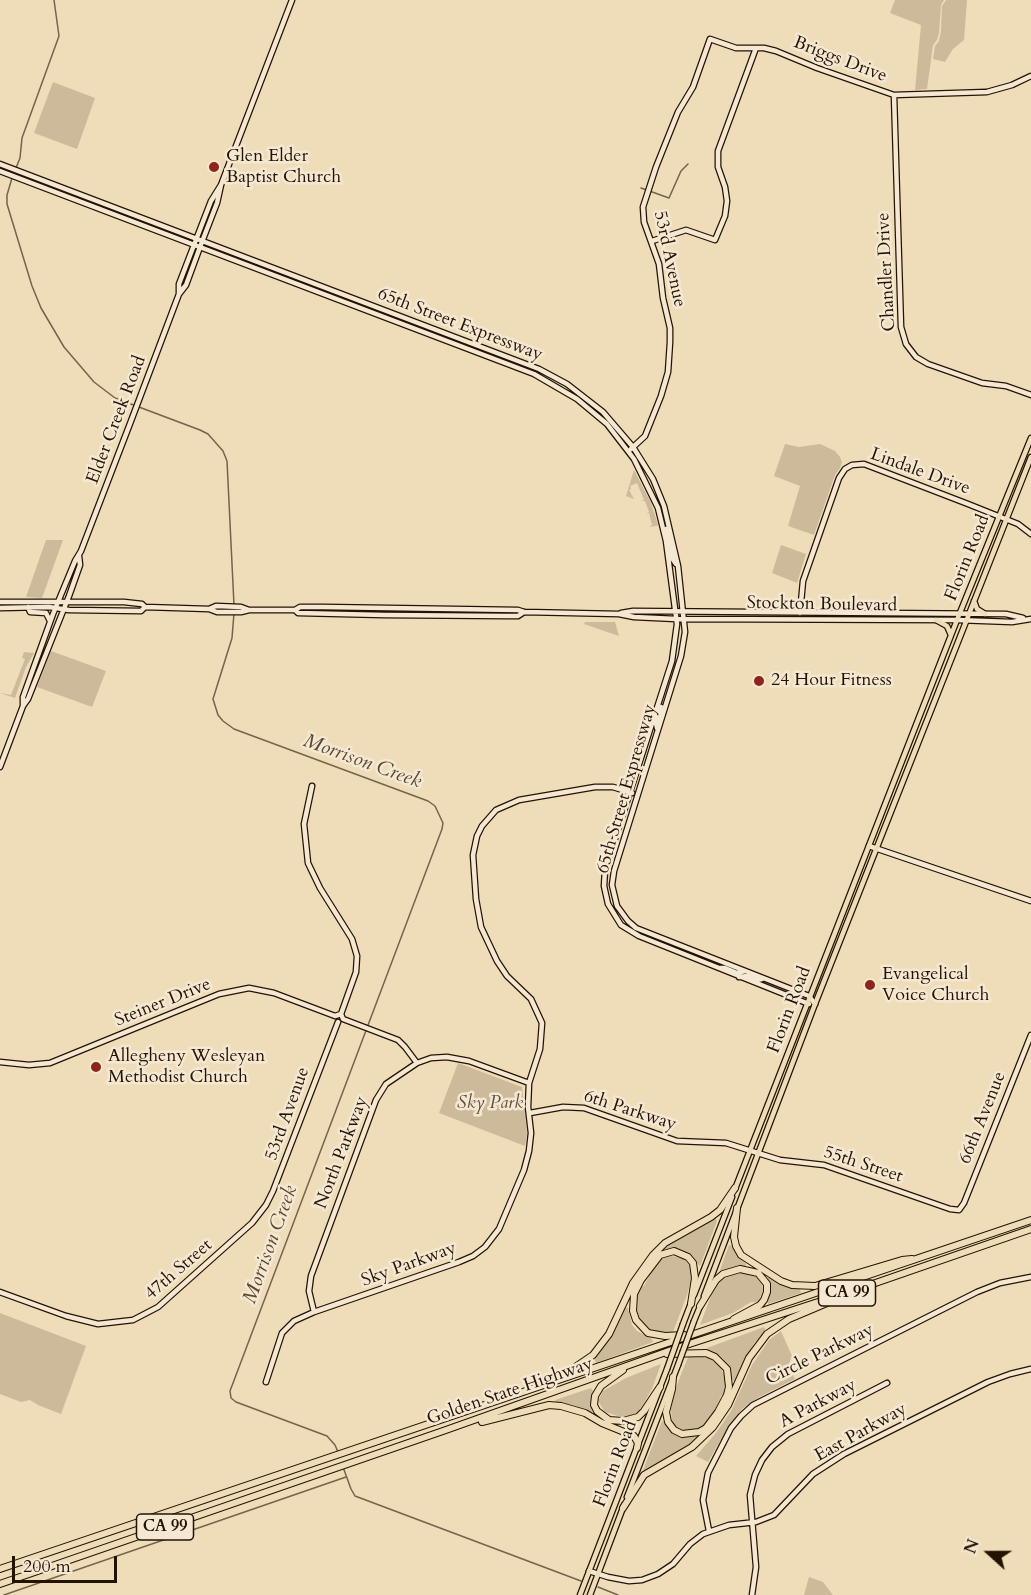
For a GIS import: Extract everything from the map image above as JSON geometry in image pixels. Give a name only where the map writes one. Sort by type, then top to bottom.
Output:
[{"type":"highway","points":[[494,1403],[571,1370],[594,1355],[609,1334],[633,1283],[653,1255],[665,1243],[720,1210],[735,1188]]},
{"type":"highway","points":[[737,1208],[734,1237],[741,1255],[781,1281],[792,1285],[815,1286],[902,1260],[922,1258]]},
{"type":"highway","name":"Golden State Highway","points":[[0,1569],[1031,1220]]},
{"type":"highway","name":"Golden State Highway","points":[[0,1584],[1031,1229]]},
{"type":"highway","points":[[691,1304],[695,1278],[693,1263],[682,1253],[667,1252],[660,1255],[641,1280],[634,1294],[633,1311],[641,1327],[656,1336],[697,1334]]},
{"type":"highway","points":[[700,1306],[716,1280],[731,1270],[749,1269],[763,1278],[767,1292],[760,1305],[721,1326]]},
{"type":"highway","points":[[623,1508],[644,1475],[692,1447],[713,1427],[728,1405],[749,1358],[767,1334],[789,1319],[861,1288]]},
{"type":"highway","points":[[663,1354],[706,1353],[715,1357],[727,1369],[729,1387],[727,1395],[706,1428],[699,1432],[682,1434],[674,1430],[668,1422],[666,1412],[673,1377]]},
{"type":"highway","points":[[631,1365],[596,1392],[594,1406],[600,1414],[614,1421],[630,1420],[644,1411],[660,1387]]},
{"type":"highway","points":[[443,1431],[537,1407],[561,1406],[585,1413],[602,1423],[634,1436],[638,1443],[637,1448]]},
{"type":"main road","name":"Florin Road","points":[[580,1595],[809,996],[959,614],[1031,438]]},
{"type":"main road","name":"Florin Road","points":[[590,1595],[815,1004],[1031,457]]},
{"type":"main road","points":[[974,600],[977,609],[985,614]]},
{"type":"main road","points":[[936,620],[946,626],[951,635]]},
{"type":"street","name":"Elder Creek Road","points":[[23,706],[23,697],[57,605],[79,556],[179,294],[186,285],[217,203],[221,185],[292,0]]},
{"type":"street","name":"Briggs Drive","points":[[710,39],[736,48],[776,51],[862,85],[894,95],[987,92],[1012,85],[1031,76]]},
{"type":"street","name":"53rd Avenue","points":[[628,451],[642,439],[649,429],[664,387],[669,359],[670,328],[663,298],[659,264],[644,222],[645,197],[678,112],[693,87],[710,39]]},
{"type":"street","points":[[652,241],[686,230],[715,240],[725,216],[727,201],[718,167],[718,151],[756,48]]},
{"type":"street","name":"Chandler Drive","points":[[894,95],[901,325],[906,344],[916,357],[928,364],[982,383],[1006,386],[1031,395]]},
{"type":"street","name":"65th Street Expressway","points":[[0,164],[539,369],[584,396],[611,420],[633,447],[653,479],[664,506],[678,566],[684,611],[683,646],[614,871],[612,885],[617,906],[636,928],[809,996]]},
{"type":"street","name":"65th Street Expressway","points":[[0,171],[545,379],[586,406],[607,424],[628,451],[648,485],[658,508],[663,526],[675,611],[676,636],[659,704],[605,870],[606,900],[613,915],[628,930],[676,952],[806,1004],[815,1004]]},
{"type":"street","name":"Elder Creek Road","points":[[179,294],[179,284],[196,238],[211,201],[221,185]]},
{"type":"street","name":"Lindale Drive","points":[[800,619],[804,581],[839,478],[845,469],[852,465],[864,464],[1007,519],[1022,526],[1031,534]]},
{"type":"street","points":[[648,485],[660,505],[664,506]]},
{"type":"street","points":[[663,526],[668,534],[672,558],[678,566]]},
{"type":"street","name":"Elder Creek Road","points":[[23,706],[28,699],[71,590],[80,565],[79,556]]},
{"type":"street","points":[[71,590],[75,600],[99,603]]},
{"type":"street","name":"Stockton Boulevard","points":[[0,602],[57,605],[63,609],[141,611],[145,607]]},
{"type":"street","name":"Stockton Boulevard","points":[[0,608],[66,603],[127,603],[142,604],[145,607],[209,609],[217,612],[228,609],[295,610],[306,607],[518,610],[676,619],[1012,622],[1028,619]]},
{"type":"street","points":[[28,607],[30,612],[45,613],[51,622]]},
{"type":"street","points":[[376,608],[376,615]]},
{"type":"street","name":"Stockton Boulevard","points":[[295,610],[298,613],[376,615],[518,616],[524,612]]},
{"type":"street","points":[[437,615],[441,612],[467,610]]},
{"type":"street","name":"Stockton Boulevard","points":[[619,614],[633,611],[1008,614],[1028,619]]},
{"type":"street","points":[[667,701],[663,700],[663,697],[668,672]]},
{"type":"street","points":[[657,731],[656,723],[661,706],[659,704]]},
{"type":"street","points":[[0,767],[23,706]]},
{"type":"street","name":"53rd Avenue","points":[[260,1214],[273,1191],[356,972],[357,956],[352,939],[320,888],[308,862],[304,824],[312,786]]},
{"type":"street","name":"Sky Parkway","points":[[266,1382],[282,1333],[298,1318],[473,1256],[491,1241],[504,1220],[524,1170],[530,1142],[529,1083],[540,1049],[542,1023],[531,999],[507,976],[497,961],[481,927],[473,855],[477,836],[482,826],[496,810],[519,800],[596,787],[614,787],[638,795]]},
{"type":"street","points":[[869,846],[1031,901]]},
{"type":"street","points":[[676,952],[690,949]]},
{"type":"street","points":[[687,956],[699,953]]},
{"type":"street","points":[[717,968],[725,968],[737,973],[745,971]]},
{"type":"street","points":[[739,977],[742,975],[757,980],[765,979]]},
{"type":"street","name":"Steiner Drive","points":[[0,1062],[29,1065],[50,1063],[219,994],[240,988],[253,988],[269,991],[398,1040],[417,1063]]},
{"type":"street","points":[[809,996],[815,1004]]},
{"type":"street","name":"66th Avenue","points":[[959,1210],[964,1203],[1031,1035]]},
{"type":"street","name":"North Parkway","points":[[314,1312],[309,1295],[311,1276],[376,1100],[386,1084],[401,1071],[417,1063],[439,1057],[462,1059],[529,1083]]},
{"type":"street","name":"6th Parkway","points":[[530,1113],[567,1106],[584,1107],[677,1141],[716,1142],[758,1152]]},
{"type":"street","name":"55th Street","points":[[758,1152],[780,1160],[824,1165],[950,1209],[959,1210]]},
{"type":"street","name":"47th Street","points":[[0,1292],[86,1322],[108,1324],[133,1320],[145,1316],[161,1305],[260,1214]]},
{"type":"street","name":"Circle Parkway","points":[[709,1531],[703,1500],[709,1469],[734,1424],[753,1405],[977,1292],[1000,1283],[1031,1277]]},
{"type":"street","name":"East Parkway","points":[[589,1571],[624,1580],[651,1577],[668,1567],[690,1544],[709,1531],[729,1525],[752,1523],[774,1515],[813,1474],[844,1454],[988,1382],[1031,1369]]},
{"type":"street","name":"A Parkway","points":[[752,1595],[756,1567],[750,1503],[752,1483],[762,1460],[772,1447],[791,1432],[887,1383]]},
{"type":"green space","points":[[895,0],[944,0],[941,5],[939,33],[933,45],[927,89],[915,90],[921,25],[890,13]]},
{"type":"green space","points":[[946,0],[967,0],[964,40],[953,49],[945,62],[933,59],[941,31],[942,6]]},
{"type":"green space","points":[[53,82],[95,98],[77,149],[34,133]]},
{"type":"green space","points":[[785,444],[799,447],[820,444],[835,451],[842,462],[835,475],[814,535],[788,526],[800,486],[774,476]]},
{"type":"green space","points":[[634,470],[651,503],[658,525],[656,526],[649,527],[652,525],[649,513],[646,514],[649,512],[645,501],[641,501],[644,500],[637,483],[630,486],[629,490],[634,499],[626,496]]},
{"type":"green space","points":[[46,540],[63,540],[42,598],[26,597]]},
{"type":"green space","points":[[781,545],[806,554],[797,583],[772,573]]},
{"type":"green space","points":[[585,622],[615,622],[619,636],[584,624]]},
{"type":"green space","points":[[51,651],[106,671],[92,707],[37,687]]},
{"type":"green space","points":[[24,652],[34,653],[26,667],[15,698],[0,693],[11,695],[25,659],[22,658]]},
{"type":"green space","name":"Sky Park","points":[[458,1063],[522,1087],[527,1134],[525,1146],[439,1113]]},
{"type":"green space","points":[[715,1218],[717,1221],[700,1266],[693,1259],[664,1251],[663,1249]]},
{"type":"green space","points":[[729,1245],[733,1246],[746,1266],[734,1267],[723,1272],[720,1270]]},
{"type":"green space","points":[[671,1256],[683,1258],[691,1267],[692,1277],[673,1332],[664,1334],[651,1331],[639,1321],[634,1306],[640,1287],[644,1286],[656,1263]]},
{"type":"green space","points":[[741,1273],[756,1277],[762,1284],[763,1290],[759,1300],[733,1313],[700,1325],[719,1282],[730,1274]]},
{"type":"green space","points":[[769,1277],[786,1286],[800,1289],[801,1293],[768,1304],[766,1280]]},
{"type":"green space","points":[[625,1307],[628,1308],[632,1325],[653,1342],[596,1363],[594,1358],[610,1339]]},
{"type":"green space","points":[[0,1313],[86,1346],[61,1414],[30,1400],[21,1402],[0,1394]]},
{"type":"green space","points":[[764,1327],[766,1331],[754,1343],[735,1382],[733,1381],[728,1365],[707,1348]]},
{"type":"green space","points":[[781,1331],[792,1356],[788,1366],[795,1379],[759,1397],[742,1409],[708,1462],[696,1456],[731,1411],[752,1365],[769,1340]]},
{"type":"green space","points":[[688,1357],[708,1358],[719,1365],[725,1377],[725,1386],[723,1395],[705,1424],[693,1431],[686,1431],[676,1427],[672,1421],[671,1409],[675,1390]]},
{"type":"green space","points":[[661,1364],[652,1389],[638,1413],[618,1416],[605,1412],[598,1401],[603,1391],[626,1378]]},
{"type":"green space","points":[[591,1388],[593,1411],[591,1413],[573,1405],[556,1403],[555,1400]]},
{"type":"green space","points":[[662,1421],[682,1436],[698,1435],[699,1438],[646,1471],[643,1470]]},
{"type":"green space","points":[[809,1577],[823,1582],[833,1595],[804,1595]]},
{"type":"waterway","name":"Morrison Creek","points":[[16,168],[20,158],[22,138],[59,36],[54,0]]},
{"type":"waterway","points":[[641,188],[669,198],[681,171],[688,164]]},
{"type":"waterway","name":"Morrison Creek","points":[[12,178],[7,204],[32,286],[41,308],[64,347],[94,382],[115,398],[200,430],[208,434],[223,451],[227,461],[234,605]]},
{"type":"waterway","name":"Morrison Creek","points":[[234,613],[232,638],[213,699],[218,715],[223,721],[234,729],[428,801],[435,806],[443,823],[230,1391],[231,1398],[236,1402],[327,1436],[338,1452]]},
{"type":"waterway","name":"Morrison Creek","points":[[343,1467],[355,1496],[581,1581]]},
{"type":"waterway","points":[[4,1595],[346,1477]]},
{"type":"waterway","name":"Morrison Creek","points":[[598,1587],[618,1595]]},
{"type":"place","name":"Glen Elder Baptist Church","points":[[214,167]]},
{"type":"place","name":"24 Hour Fitness","points":[[759,681]]},
{"type":"place","name":"Evangelical Voice Church","points":[[870,985]]},
{"type":"place","name":"Allegheny Wesleyan Methodist Church","points":[[96,1067]]}]
